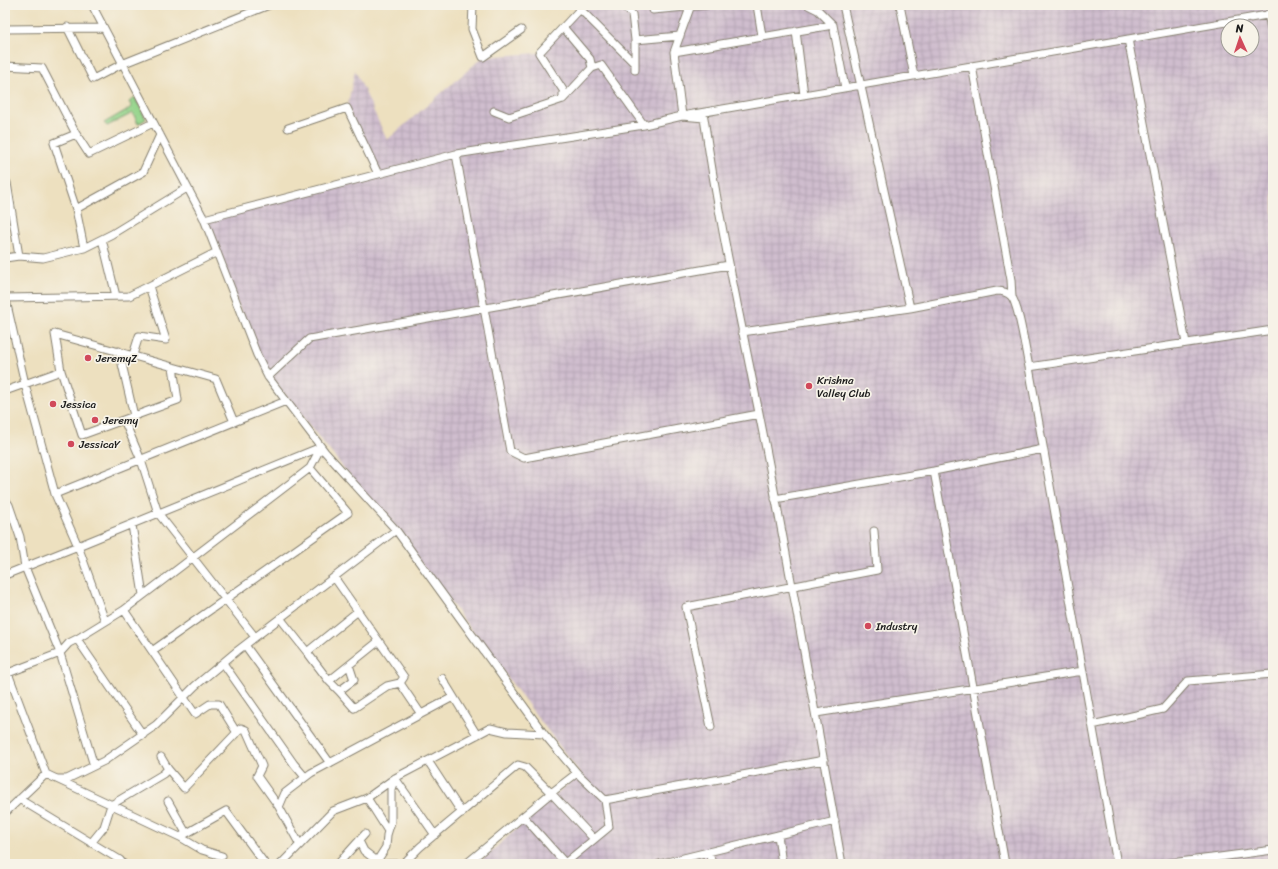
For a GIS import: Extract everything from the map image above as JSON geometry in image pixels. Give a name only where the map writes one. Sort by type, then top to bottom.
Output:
[{"type":"street","points":[[92,5],[204,219],[257,355],[268,377],[321,447],[396,530],[544,734],[577,774],[605,800],[609,827],[564,863],[524,817]]},
{"type":"street","points":[[67,28],[93,79],[122,64],[269,5]]},
{"type":"street","points":[[473,5],[472,29],[483,57],[521,30]]},
{"type":"street","points":[[563,99],[563,90],[539,53],[583,7],[634,66],[635,40],[632,14],[622,5]]},
{"type":"street","points":[[653,10],[706,5]]},
{"type":"street","points":[[757,5],[762,36]]},
{"type":"street","points":[[808,5],[818,10],[833,25],[845,88]]},
{"type":"street","points":[[844,5],[910,308]]},
{"type":"street","points":[[900,5],[914,76]]},
{"type":"street","points":[[682,116],[674,52],[691,6]]},
{"type":"street","points":[[204,219],[456,154],[644,125],[682,116],[1271,14],[1273,38]]},
{"type":"street","points":[[674,52],[833,25]]},
{"type":"street","points":[[563,27],[590,59],[592,68]]},
{"type":"street","points":[[5,30],[103,28]]},
{"type":"street","points":[[796,31],[804,95]]},
{"type":"street","points":[[635,40],[680,36]]},
{"type":"street","points":[[1128,39],[1186,343]]},
{"type":"street","points":[[494,111],[509,117],[563,99],[592,68],[601,65],[644,125]]},
{"type":"street","points":[[5,66],[42,68],[76,134],[89,154],[153,123]]},
{"type":"street","points":[[972,66],[1011,280],[1012,297],[1020,320],[1029,367],[1117,864]]},
{"type":"street","points":[[288,128],[347,108],[378,174]]},
{"type":"street","points":[[682,116],[704,118],[714,189],[776,499],[816,713],[842,864]]},
{"type":"street","points":[[76,134],[54,143],[76,209],[84,248]]},
{"type":"street","points":[[76,209],[143,172],[160,135]]},
{"type":"street","points":[[456,154],[510,451],[524,458],[759,414]]},
{"type":"street","points":[[7,184],[19,256]]},
{"type":"street","points":[[5,258],[19,256],[43,258],[84,248],[102,239],[187,188]]},
{"type":"street","points":[[102,239],[116,296]]},
{"type":"street","points":[[106,621],[78,546],[55,494],[25,384],[6,297],[129,296],[217,252]]},
{"type":"street","points":[[268,377],[309,338],[730,265]]},
{"type":"street","points":[[133,355],[139,336],[166,340],[148,286]]},
{"type":"street","points":[[742,332],[910,308],[997,291],[1003,292],[1012,297]]},
{"type":"street","points":[[1029,367],[1273,330]]},
{"type":"street","points":[[173,367],[178,400],[82,435],[61,371],[55,334],[216,379],[234,422]]},
{"type":"street","points":[[119,351],[134,416]]},
{"type":"street","points":[[5,391],[61,371]]},
{"type":"street","points":[[55,494],[286,401]]},
{"type":"street","points":[[124,420],[141,460],[158,513],[192,558],[256,637]]},
{"type":"street","points":[[7,673],[60,653],[69,643],[124,610],[310,468],[321,447]]},
{"type":"street","points":[[5,575],[132,525],[321,447]]},
{"type":"street","points":[[776,499],[934,471],[1043,449]]},
{"type":"street","points":[[152,651],[348,513],[310,468]]},
{"type":"street","points":[[934,471],[1005,864]]},
{"type":"street","points":[[5,499],[9,505],[20,537],[25,567],[60,653],[94,766]]},
{"type":"street","points":[[132,525],[143,595]]},
{"type":"street","points":[[56,779],[67,779],[104,761],[156,725],[195,686],[245,645],[396,530]]},
{"type":"street","points":[[711,728],[686,607],[877,570],[874,531]]},
{"type":"street","points":[[280,618],[329,681],[354,708],[387,686],[400,683],[404,677],[334,577]]},
{"type":"street","points":[[124,610],[195,714],[210,704],[219,704],[237,733]]},
{"type":"street","points":[[307,652],[358,612]]},
{"type":"street","points":[[77,639],[142,735]]},
{"type":"street","points":[[329,681],[379,641]]},
{"type":"street","points":[[245,645],[330,762]]},
{"type":"street","points":[[223,663],[294,764],[305,777]]},
{"type":"street","points":[[5,665],[46,774],[111,805],[183,835],[202,850],[222,856]]},
{"type":"street","points":[[339,692],[354,680],[349,665]]},
{"type":"street","points":[[816,713],[973,689],[1083,670]]},
{"type":"street","points":[[1092,725],[1163,709],[1188,681],[1273,674]]},
{"type":"street","points":[[442,678],[477,735]]},
{"type":"street","points":[[400,683],[421,714]]},
{"type":"street","points":[[279,807],[285,793],[305,777],[330,762],[453,697]]},
{"type":"street","points":[[161,757],[168,769],[184,788],[241,728],[246,730],[262,766],[257,776],[279,807],[300,844]]},
{"type":"street","points":[[281,864],[333,812],[367,798],[395,778],[490,728],[507,732],[544,734]]},
{"type":"street","points":[[605,800],[824,760]]},
{"type":"street","points":[[428,761],[462,813]]},
{"type":"street","points":[[387,864],[403,864],[518,765],[525,767],[594,839]]},
{"type":"street","points":[[91,843],[104,827],[111,805],[163,774],[168,769]]},
{"type":"street","points":[[6,810],[46,774]]},
{"type":"street","points":[[466,864],[551,793],[577,774]]},
{"type":"street","points":[[359,841],[364,851],[379,862],[386,847],[391,822],[391,789],[395,778]]},
{"type":"street","points":[[395,778],[435,835]]},
{"type":"street","points":[[367,798],[388,831]]},
{"type":"street","points":[[19,799],[123,864]]},
{"type":"street","points":[[168,801],[183,835]]},
{"type":"street","points":[[183,835],[226,811],[265,864]]},
{"type":"street","points":[[659,864],[835,821]]},
{"type":"street","points":[[338,864],[365,834]]},
{"type":"street","points":[[778,835],[782,864]]},
{"type":"street","points":[[1162,864],[1212,861],[1273,850]]},
{"type":"street","points":[[709,852],[712,864]]},
{"type":"shaded area","points":[[581,5],[1273,5],[1273,864],[477,864],[580,773],[425,569],[263,368],[204,219],[378,174],[347,108],[355,70],[387,140],[483,57],[539,53]]},
{"type":"green space","points":[[135,97],[146,119],[138,124],[133,113],[107,126],[104,123],[132,107],[129,102]]},
{"type":"place","name":"JeremyZ","points":[[88,358]]},
{"type":"place","name":"Krishna Valley Club","points":[[809,386]]},
{"type":"place","name":"Jessica","points":[[53,404]]},
{"type":"place","name":"Jeremy","points":[[95,420]]},
{"type":"place","name":"JessicaY","points":[[71,444]]},
{"type":"place","name":"Industry","points":[[868,626]]}]
